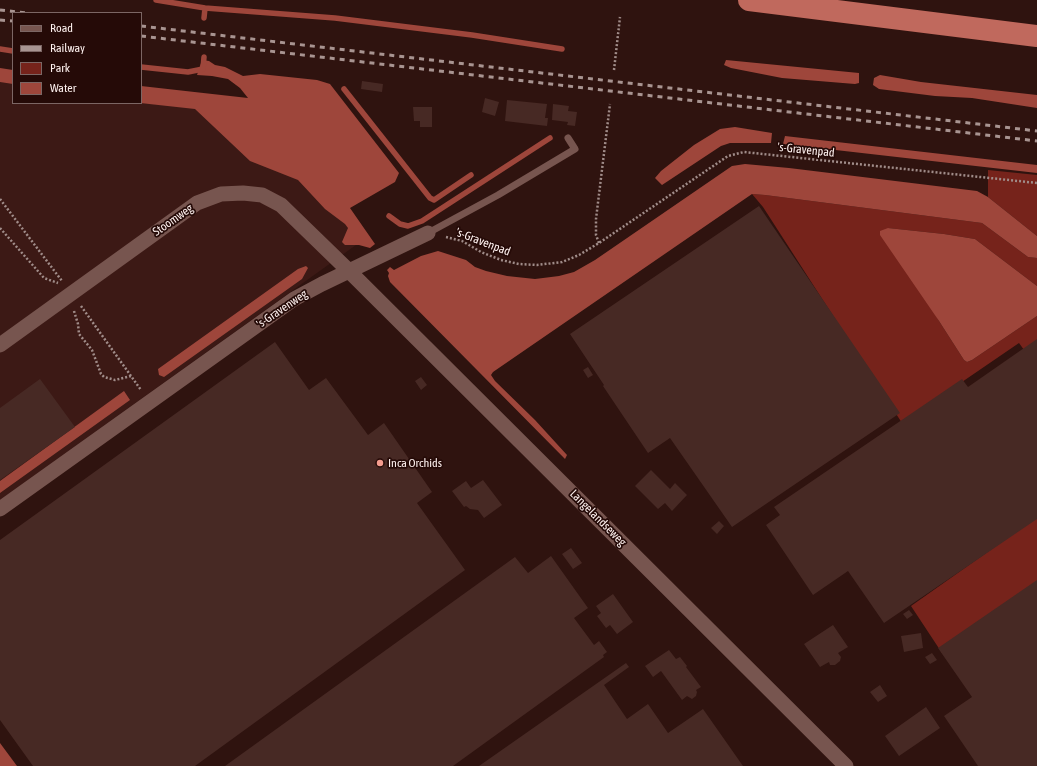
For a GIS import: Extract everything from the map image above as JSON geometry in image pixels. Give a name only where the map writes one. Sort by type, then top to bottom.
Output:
[{"type":"highway","points":[[749,0],[1037,36]]},
{"type":"street","name":"Stoomweg","points":[[0,345],[68,289],[197,203],[221,194],[243,193],[262,195],[281,205],[349,271]]},
{"type":"street","name":"'s-Gravenweg","points":[[0,509],[294,299],[428,233]]},
{"type":"street","name":"Langelandseweg","points":[[349,271],[846,766]]},
{"type":"lane","name":"'s-Gravenweg","points":[[428,233],[575,150],[568,138]]},
{"type":"path","points":[[614,70],[620,17]]},
{"type":"path","points":[[599,243],[595,231],[610,104]]},
{"type":"path","name":"'s-Gravenpad","points":[[428,233],[462,241],[481,252],[501,260],[519,264],[562,262],[579,255],[599,243],[728,156],[744,152],[1037,183]]},
{"type":"path","points":[[0,228],[44,278],[68,289],[78,324],[79,334],[92,350],[101,374],[110,380],[131,376]]},
{"type":"shaded area","points":[[0,78],[12,80],[12,104],[142,103],[246,111],[363,240],[0,500]]},
{"type":"green space","points":[[988,170],[1037,175],[1037,236],[988,197]]},
{"type":"green space","points":[[752,194],[982,223],[1028,257],[1037,258],[1037,286],[975,239],[888,228],[939,321],[964,360],[967,362],[972,360],[1037,316],[1037,368],[1019,343],[902,423],[763,207]]},
{"type":"green space","points":[[1037,517],[1037,587],[942,653],[911,606]]},
{"type":"water","points":[[202,60],[225,67],[243,76],[260,74],[317,80],[330,84],[399,173],[395,182],[350,208],[375,244],[370,248],[359,245],[345,245],[342,242],[348,228],[325,209],[298,180],[250,161],[195,109],[142,103],[142,86],[248,98],[240,88],[228,79],[197,75]]},
{"type":"water","points":[[726,60],[859,73],[859,83],[855,84],[782,78],[731,68],[724,65]]},
{"type":"water","points":[[0,68],[12,70],[12,84],[0,82]]},
{"type":"water","points":[[880,75],[921,82],[1037,95],[1037,108],[972,98],[935,96],[879,89],[873,85],[874,78]]},
{"type":"water","points":[[735,127],[772,133],[771,143],[730,143],[721,146],[662,185],[655,178],[661,171],[694,145],[720,129]]},
{"type":"water","points":[[785,136],[1037,165],[1037,173],[783,144]]},
{"type":"water","points":[[745,164],[977,191],[988,197],[1037,236],[1037,258],[1028,257],[982,223],[752,194],[493,372],[491,375],[495,381],[535,420],[567,455],[565,459],[390,282],[388,276],[389,273],[387,270],[390,267],[394,270],[421,256],[438,251],[466,260],[475,267],[486,271],[507,276],[535,279],[559,276],[574,272],[595,260],[732,166]]},
{"type":"water","points":[[888,228],[975,239],[1037,286],[1037,316],[967,362],[964,360],[880,235],[880,231]]},
{"type":"water","points":[[306,266],[308,268],[302,279],[164,377],[159,375],[158,369],[298,269]]},
{"type":"water","points":[[124,391],[130,400],[0,493],[0,481]]},
{"type":"water","points":[[0,743],[17,766],[0,766]]},
{"type":"building","points":[[362,81],[383,84],[382,92],[361,89]]},
{"type":"building","points":[[485,98],[499,102],[495,116],[482,112]]},
{"type":"building","points":[[507,100],[547,104],[545,118],[548,118],[547,126],[505,121]]},
{"type":"building","points":[[553,104],[569,106],[568,111],[577,112],[575,126],[567,125],[568,122],[552,120]]},
{"type":"building","points":[[413,107],[432,107],[432,127],[420,127],[420,121],[414,121]]},
{"type":"building","points":[[759,206],[900,413],[732,527],[670,438],[648,453],[570,334]]},
{"type":"building","points":[[1037,339],[1037,519],[884,623],[848,571],[813,595],[766,525],[780,515],[774,507],[962,379],[968,387]]},
{"type":"building","points":[[275,342],[309,390],[326,378],[368,435],[384,423],[432,492],[417,503],[465,570],[195,766],[33,766],[0,720],[0,540]]},
{"type":"building","points":[[588,367],[593,375],[588,378],[583,370]]},
{"type":"building","points":[[421,377],[427,385],[421,390],[415,381]]},
{"type":"building","points":[[40,379],[75,427],[0,480],[0,408]]},
{"type":"building","points":[[651,470],[670,489],[675,483],[687,495],[672,511],[665,503],[658,509],[635,486]]},
{"type":"building","points":[[483,480],[502,505],[484,518],[478,510],[470,509],[466,506],[464,507],[452,491],[466,481],[471,488]]},
{"type":"building","points":[[719,521],[724,526],[717,534],[711,528]]},
{"type":"building","points":[[571,548],[582,563],[573,569],[562,554]]},
{"type":"building","points":[[551,556],[588,608],[574,618],[594,645],[599,641],[607,652],[603,655],[604,657],[453,766],[225,766],[515,557],[528,573]]},
{"type":"building","points":[[1037,580],[1037,766],[978,766],[944,716],[972,697],[938,648]]},
{"type":"building","points":[[613,594],[633,622],[617,634],[610,625],[606,628],[597,616],[601,613],[596,606]]},
{"type":"building","points":[[909,610],[913,615],[907,619],[903,614]]},
{"type":"building","points":[[833,625],[848,647],[838,653],[841,657],[840,661],[835,665],[830,665],[829,662],[820,667],[804,644]]},
{"type":"building","points":[[921,633],[923,648],[904,652],[901,636]]},
{"type":"building","points":[[669,650],[676,659],[680,657],[701,687],[696,690],[696,696],[692,699],[687,696],[682,700],[661,671],[653,677],[645,666]]},
{"type":"building","points":[[932,653],[937,660],[930,664],[925,657]]},
{"type":"building","points":[[626,663],[629,667],[604,685],[627,719],[648,704],[668,733],[703,709],[743,766],[479,766]]},
{"type":"building","points":[[880,685],[887,696],[878,702],[870,692]]},
{"type":"building","points":[[926,707],[940,728],[899,756],[885,736]]},
{"type":"waterway","points":[[156,0],[205,8],[335,18],[472,35],[562,49]]},
{"type":"waterway","points":[[204,18],[205,8]]},
{"type":"waterway","points":[[0,49],[12,51]]},
{"type":"waterway","points":[[142,67],[188,72],[203,69],[204,57]]},
{"type":"waterway","points":[[344,89],[430,198],[434,200],[471,175]]},
{"type":"waterway","points":[[389,216],[400,224],[408,226],[422,221],[550,138]]},
{"type":"railway","points":[[0,10],[18,12]]},
{"type":"railway","points":[[0,20],[12,21]]},
{"type":"railway","points":[[142,26],[1037,131]]},
{"type":"railway","points":[[142,36],[1037,141]]},
{"type":"place","name":"Inca Orchids","points":[[380,463]]}]
